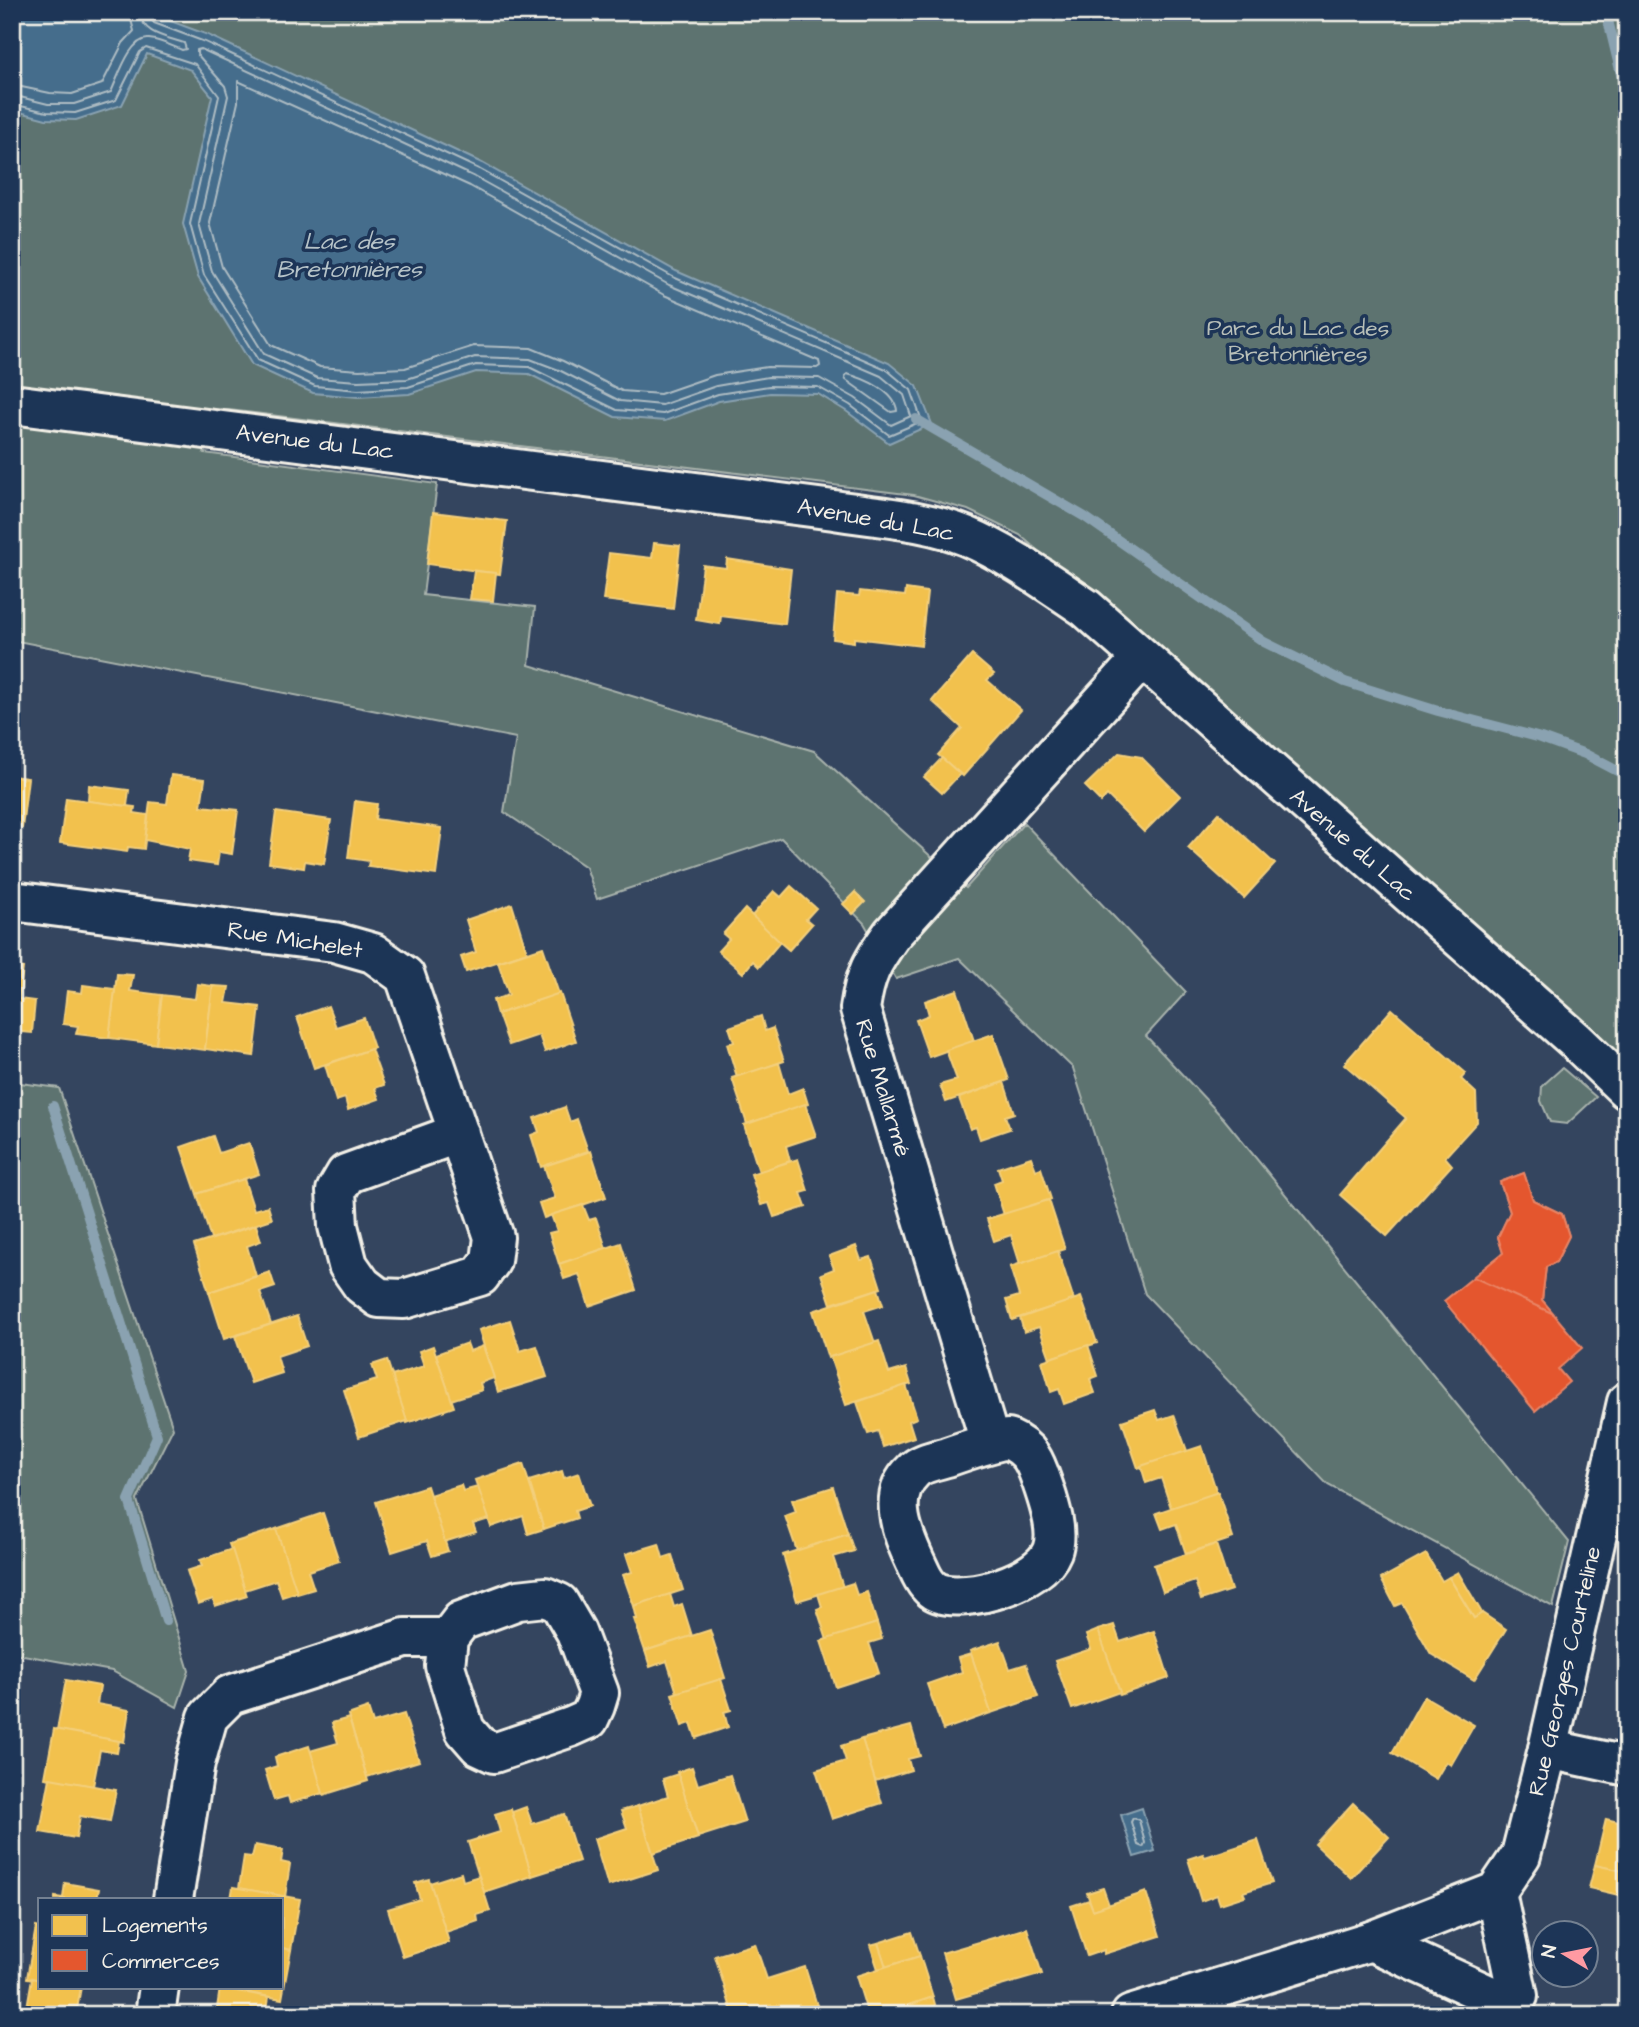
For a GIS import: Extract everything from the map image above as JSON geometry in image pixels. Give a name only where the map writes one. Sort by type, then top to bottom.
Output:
[{"type":"street","name":"Avenue du Lac","points":[[12,404],[834,510],[916,523],[964,535],[1005,555],[1086,608],[1575,1040],[1627,1090]]},
{"type":"street","name":"Rue Mallarmé","points":[[989,1442],[860,1009],[862,990],[867,972],[892,934],[1142,658]]},
{"type":"street","name":"Rue Michelet","points":[[12,901],[334,942],[373,953],[405,976],[459,1133]]},
{"type":"street","points":[[459,1133],[494,1237],[491,1261],[480,1276],[404,1299],[379,1298],[362,1285],[348,1265],[338,1226],[336,1191],[346,1174],[459,1133]]},
{"type":"street","name":"Rue Georges Courteline","points":[[1496,1892],[1521,1855],[1548,1749],[1627,1402]]},
{"type":"street","points":[[1008,1440],[1022,1446],[1035,1462],[1051,1507],[1053,1550],[1043,1566],[1029,1576],[1000,1588],[956,1596],[939,1593],[931,1589],[922,1577],[899,1521],[899,1500],[903,1483],[914,1469],[989,1442],[1008,1440]]},
{"type":"street","points":[[545,1597],[559,1603],[576,1632],[599,1693],[589,1718],[571,1727],[494,1753],[479,1746],[465,1730],[445,1666],[447,1638],[461,1621],[518,1600],[545,1597]]},
{"type":"street","points":[[173,1898],[195,1763],[208,1717],[230,1695],[405,1638],[447,1638]]},
{"type":"street","points":[[1548,1749],[1627,1766]]},
{"type":"street","points":[[1130,2015],[1371,1941],[1496,1892],[1518,1996],[1502,2001],[1371,1941]]},
{"type":"street","points":[[155,2015],[159,1988]]},
{"type":"green space","name":"Parc du Lac des Bretonnières","points":[[12,12],[1627,12],[1627,1065],[1020,535],[968,510],[914,495],[221,409],[204,453],[437,484],[423,595],[535,607],[529,665],[814,751],[966,888],[1024,823],[1186,992],[1146,1036],[1224,1119],[1569,1542],[1553,1607],[1328,1485],[1145,1294],[1073,1068],[959,958],[896,979],[864,923],[781,838],[597,899],[586,867],[504,812],[516,738],[12,640]]},
{"type":"green space","points":[[1562,1068],[1596,1097],[1567,1124],[1550,1122],[1541,1101],[1542,1086]]},
{"type":"green space","points":[[12,1082],[59,1088],[173,1428],[137,1500],[189,1671],[177,1707],[112,1671],[12,1653]]},
{"type":"water","name":"Lac des Bretonnières","points":[[12,12],[154,12],[157,16],[208,35],[482,163],[676,271],[889,363],[917,386],[932,424],[889,443],[818,394],[770,393],[719,401],[665,421],[615,417],[529,374],[476,372],[409,394],[358,397],[313,393],[252,365],[198,277],[183,224],[212,96],[191,70],[147,54],[122,105],[76,120],[46,119],[12,110]]},
{"type":"water","points":[[1142,1808],[1155,1851],[1134,1857],[1121,1815]]},
{"type":"building: Logements","points":[[433,512],[507,521],[500,574],[427,564]]},
{"type":"building: Logements","points":[[654,543],[680,546],[673,609],[603,600],[609,553],[652,558]]},
{"type":"building: Logements","points":[[727,559],[791,569],[785,624],[721,616],[720,624],[696,620],[703,565],[726,568]]},
{"type":"building: Logements","points":[[474,571],[496,573],[493,601],[470,599]]},
{"type":"building: Logements","points":[[906,589],[927,592],[921,646],[854,638],[854,642],[833,639],[837,594],[859,596],[860,591],[905,596]]},
{"type":"building: Logements","points":[[972,655],[994,674],[987,680],[1021,710],[963,776],[938,755],[962,728],[932,701]]},
{"type":"building: Logements","points":[[1119,753],[1141,757],[1180,796],[1144,832],[1107,795],[1101,802],[1085,786]]},
{"type":"building: Logements","points":[[942,758],[960,774],[942,793],[924,777]]},
{"type":"building: Logements","points":[[171,775],[205,779],[201,806],[238,810],[232,854],[219,852],[217,865],[188,861],[190,849],[145,840],[150,802],[167,804]]},
{"type":"building: Logements","points":[[12,776],[28,778],[22,828],[12,827]]},
{"type":"building: Logements","points":[[89,785],[129,790],[127,806],[88,801]]},
{"type":"building: Logements","points":[[66,798],[135,807],[134,813],[148,815],[144,849],[128,847],[127,852],[60,843]]},
{"type":"building: Logements","points":[[355,801],[377,804],[375,819],[442,828],[436,875],[368,866],[369,861],[348,858]]},
{"type":"building: Logements","points":[[276,812],[331,820],[324,864],[305,861],[304,868],[269,863]]},
{"type":"building: Logements","points":[[1219,813],[1275,864],[1244,898],[1188,848]]},
{"type":"building: Logements","points":[[791,886],[816,908],[806,919],[812,924],[789,950],[751,917],[774,891],[781,897]]},
{"type":"building: Logements","points":[[855,892],[865,902],[853,914],[843,904]]},
{"type":"building: Logements","points":[[512,904],[527,952],[466,972],[461,957],[476,952],[466,920]]},
{"type":"building: Logements","points":[[745,909],[780,942],[759,967],[753,961],[743,973],[718,951],[729,939],[723,934]]},
{"type":"building: Logements","points":[[543,947],[559,994],[497,1014],[493,1000],[509,995],[498,962]]},
{"type":"building: Logements","points":[[12,967],[23,968],[19,999],[35,1001],[32,1033],[12,1031]]},
{"type":"building: Logements","points":[[117,974],[133,975],[130,991],[162,995],[156,1044],[109,1038]]},
{"type":"building: Logements","points":[[197,984],[213,986],[205,1050],[156,1044],[162,995],[195,999]]},
{"type":"building: Logements","points":[[83,985],[115,989],[109,1038],[76,1034],[78,1026],[63,1024],[67,991],[82,993]]},
{"type":"building: Logements","points":[[213,986],[229,987],[226,1003],[260,1007],[254,1056],[205,1049]]},
{"type":"building: Logements","points":[[957,990],[974,1041],[929,1057],[916,1020],[929,1015],[925,1001]]},
{"type":"building: Logements","points":[[560,993],[576,1041],[545,1052],[539,1035],[509,1045],[498,1014]]},
{"type":"building: Logements","points":[[328,1006],[336,1027],[364,1018],[374,1048],[314,1068],[297,1017]]},
{"type":"building: Logements","points":[[1392,1009],[1466,1073],[1461,1079],[1476,1093],[1477,1122],[1445,1157],[1452,1165],[1387,1236],[1340,1195],[1406,1118],[1344,1064]]},
{"type":"building: Logements","points":[[761,1016],[765,1031],[773,1028],[784,1061],[737,1077],[727,1044],[734,1042],[729,1027]]},
{"type":"building: Logements","points":[[993,1034],[1009,1080],[946,1102],[940,1085],[957,1080],[946,1050]]},
{"type":"building: Logements","points":[[371,1049],[384,1085],[375,1088],[379,1099],[348,1110],[345,1098],[336,1101],[325,1065]]},
{"type":"building: Logements","points":[[779,1063],[788,1094],[803,1088],[808,1104],[747,1124],[732,1078]]},
{"type":"building: Logements","points":[[1004,1082],[1014,1113],[1005,1116],[1010,1129],[980,1139],[976,1127],[970,1129],[959,1098]]},
{"type":"building: Logements","points":[[805,1104],[816,1136],[786,1146],[790,1161],[759,1172],[744,1125]]},
{"type":"building: Logements","points":[[565,1107],[570,1122],[577,1119],[588,1151],[541,1167],[531,1135],[539,1132],[534,1118]]},
{"type":"building: Logements","points":[[213,1136],[219,1153],[249,1143],[259,1174],[197,1194],[181,1147]]},
{"type":"building: Logements","points":[[591,1151],[606,1197],[544,1218],[539,1203],[555,1198],[544,1166]]},
{"type":"building: Logements","points":[[1031,1157],[1036,1170],[1041,1168],[1051,1199],[1004,1215],[994,1183],[1002,1180],[998,1168]]},
{"type":"building: Logements","points":[[798,1159],[808,1191],[801,1193],[806,1207],[774,1217],[769,1203],[761,1205],[751,1174]]},
{"type":"building: Logements","points":[[244,1179],[254,1210],[268,1206],[272,1219],[211,1239],[197,1194]]},
{"type":"building: Logements","points":[[1049,1200],[1065,1249],[1020,1264],[1011,1235],[994,1241],[987,1219]]},
{"type":"building: Logements","points":[[583,1205],[589,1220],[596,1218],[606,1248],[559,1264],[549,1233],[557,1231],[551,1215]]},
{"type":"building: Logements","points":[[256,1225],[261,1241],[247,1246],[256,1276],[209,1292],[194,1245]]},
{"type":"building: Logements","points":[[621,1243],[636,1290],[589,1306],[579,1274],[564,1279],[559,1264]]},
{"type":"building: Logements","points":[[856,1246],[861,1260],[871,1257],[881,1288],[831,1304],[821,1274],[834,1269],[829,1256]]},
{"type":"building: Logements","points":[[1058,1251],[1074,1300],[1012,1320],[1006,1300],[1019,1296],[1010,1267]]},
{"type":"building: Logements","points":[[270,1272],[275,1287],[260,1292],[271,1324],[224,1339],[209,1292]]},
{"type":"building: Logements","points":[[878,1289],[883,1305],[864,1311],[875,1343],[828,1358],[813,1311]]},
{"type":"building: Logements","points":[[1081,1297],[1097,1343],[1050,1358],[1039,1327],[1024,1332],[1020,1318]]},
{"type":"building: Logements","points":[[297,1316],[307,1346],[277,1356],[282,1373],[251,1383],[235,1336]]},
{"type":"building: Logements","points":[[510,1320],[520,1351],[537,1346],[547,1377],[498,1392],[479,1330]]},
{"type":"building: Logements","points":[[879,1341],[889,1373],[906,1368],[911,1384],[846,1405],[830,1357]]},
{"type":"building: Logements","points":[[467,1343],[470,1351],[483,1346],[494,1378],[480,1383],[482,1390],[451,1400],[436,1354]]},
{"type":"building: Logements","points":[[1088,1345],[1098,1376],[1090,1379],[1095,1393],[1064,1404],[1059,1389],[1051,1392],[1042,1361]]},
{"type":"building: Logements","points":[[433,1346],[454,1407],[407,1423],[392,1376],[424,1366],[419,1351]]},
{"type":"building: Logements","points":[[387,1360],[407,1421],[359,1437],[344,1390],[377,1380],[372,1365]]},
{"type":"building: Logements","points":[[906,1385],[917,1418],[909,1421],[914,1437],[883,1447],[878,1431],[868,1434],[857,1402]]},
{"type":"building: Logements","points":[[1155,1410],[1159,1420],[1174,1415],[1187,1451],[1138,1468],[1122,1421]]},
{"type":"building: Logements","points":[[1202,1446],[1217,1493],[1171,1508],[1161,1478],[1146,1483],[1141,1466]]},
{"type":"building: Logements","points":[[523,1464],[544,1529],[528,1534],[523,1516],[491,1527],[475,1480]]},
{"type":"building: Logements","points":[[562,1471],[564,1478],[579,1473],[590,1506],[575,1511],[577,1518],[544,1529],[529,1481]]},
{"type":"building: Logements","points":[[461,1485],[463,1491],[478,1487],[489,1519],[473,1524],[476,1532],[444,1542],[430,1495]]},
{"type":"building: Logements","points":[[427,1486],[448,1551],[432,1556],[427,1541],[392,1552],[376,1502]]},
{"type":"building: Logements","points":[[833,1487],[848,1534],[797,1551],[785,1516],[796,1512],[792,1500]]},
{"type":"building: Logements","points":[[1218,1492],[1233,1538],[1186,1554],[1176,1524],[1162,1529],[1156,1513]]},
{"type":"building: Logements","points":[[323,1513],[339,1561],[308,1571],[314,1589],[297,1594],[276,1529]]},
{"type":"building: Logements","points":[[276,1529],[297,1592],[282,1597],[276,1580],[245,1590],[229,1544]]},
{"type":"building: Logements","points":[[848,1534],[854,1551],[833,1557],[843,1587],[797,1601],[783,1555]]},
{"type":"building: Logements","points":[[659,1544],[663,1558],[672,1555],[683,1590],[634,1606],[623,1575],[632,1572],[626,1554]]},
{"type":"building: Logements","points":[[1216,1544],[1231,1590],[1201,1600],[1195,1581],[1163,1592],[1154,1565]]},
{"type":"building: Logements","points":[[232,1549],[247,1596],[215,1606],[213,1599],[198,1604],[187,1571],[202,1566],[200,1560]]},
{"type":"building: Logements","points":[[1426,1554],[1442,1581],[1449,1577],[1474,1618],[1482,1613],[1506,1629],[1474,1680],[1431,1654],[1402,1603],[1395,1606],[1381,1579]]},
{"type":"building: Logements","points":[[1458,1572],[1482,1613],[1474,1618],[1449,1577]]},
{"type":"building: Logements","points":[[853,1583],[857,1595],[867,1592],[877,1623],[827,1640],[817,1609],[822,1607],[818,1594]]},
{"type":"building: Logements","points":[[670,1594],[674,1607],[682,1604],[692,1636],[645,1651],[634,1619],[637,1619],[634,1606]]},
{"type":"building: Logements","points":[[877,1623],[882,1639],[869,1643],[879,1673],[836,1687],[821,1641]]},
{"type":"building: Logements","points":[[1114,1625],[1120,1642],[1154,1631],[1169,1678],[1120,1695],[1098,1630]]},
{"type":"building: Logements","points":[[710,1630],[725,1678],[677,1693],[667,1661],[650,1667],[645,1651]]},
{"type":"building: Logements","points":[[1098,1630],[1120,1692],[1072,1709],[1055,1661],[1091,1649],[1086,1635]]},
{"type":"building: Logements","points":[[1000,1641],[1010,1669],[1026,1664],[1038,1697],[991,1713],[970,1651]]},
{"type":"building: Logements","points":[[971,1654],[991,1713],[943,1730],[927,1684],[962,1672],[958,1658]]},
{"type":"building: Logements","points":[[721,1679],[731,1710],[724,1712],[728,1727],[696,1738],[691,1723],[682,1726],[672,1694]]},
{"type":"building: Logements","points":[[66,1680],[100,1686],[97,1704],[129,1710],[124,1742],[57,1730]]},
{"type":"building: Logements","points":[[1424,1696],[1474,1725],[1451,1765],[1446,1762],[1436,1779],[1392,1753]]},
{"type":"building: Logements","points":[[368,1708],[373,1723],[404,1714],[419,1761],[367,1777],[348,1715]]},
{"type":"building: Logements","points":[[349,1718],[368,1781],[323,1795],[310,1751],[338,1743],[332,1723]]},
{"type":"building: Logements","points":[[911,1726],[920,1756],[908,1759],[911,1770],[875,1781],[862,1739]]},
{"type":"building: Logements","points":[[54,1729],[119,1741],[117,1753],[100,1750],[93,1786],[45,1778]]},
{"type":"building: Logements","points":[[862,1739],[882,1803],[832,1819],[816,1770],[846,1761],[841,1746]]},
{"type":"building: Logements","points":[[309,1746],[323,1793],[290,1803],[288,1796],[274,1800],[265,1770],[277,1766],[275,1757]]},
{"type":"building: Logements","points":[[692,1767],[698,1785],[730,1775],[745,1822],[698,1837],[677,1772]]},
{"type":"building: Logements","points":[[678,1774],[698,1838],[653,1853],[638,1806],[668,1796],[663,1779]]},
{"type":"building: Logements","points":[[50,1778],[116,1790],[110,1821],[80,1816],[76,1838],[40,1832]]},
{"type":"building: Logements","points":[[1353,1803],[1389,1837],[1351,1878],[1315,1844]]},
{"type":"building: Logements","points":[[638,1806],[658,1870],[608,1886],[594,1839],[627,1828],[621,1811]]},
{"type":"building: Logements","points":[[526,1807],[532,1824],[564,1814],[579,1861],[532,1876],[512,1812]]},
{"type":"building: Logements","points":[[511,1809],[532,1876],[484,1892],[468,1842],[500,1832],[495,1814]]},
{"type":"building: Logements","points":[[1606,1819],[1627,1824],[1627,1872],[1595,1865]]},
{"type":"building: Logements","points":[[1258,1840],[1272,1883],[1243,1892],[1245,1896],[1220,1904],[1217,1895],[1201,1901],[1188,1859],[1203,1854],[1205,1857]]},
{"type":"building: Logements","points":[[255,1845],[283,1850],[281,1862],[290,1864],[285,1897],[239,1888],[244,1856],[252,1857]]},
{"type":"building: Logements","points":[[1595,1865],[1627,1872],[1627,1897],[1589,1888]]},
{"type":"building: Logements","points":[[461,1873],[463,1881],[479,1876],[490,1911],[477,1915],[478,1921],[446,1932],[430,1883]]},
{"type":"building: Logements","points":[[429,1879],[449,1942],[403,1957],[388,1909],[420,1899],[415,1883]]},
{"type":"building: Logements","points":[[65,1883],[99,1889],[97,1898],[63,1898]]},
{"type":"building: Logements","points":[[233,1887],[300,1899],[291,1950],[284,1948],[284,1898],[231,1898]]},
{"type":"building: Logements","points":[[1103,1888],[1109,1905],[1093,1910],[1087,1893]]},
{"type":"building: Logements","points":[[1146,1892],[1160,1936],[1104,1954],[1104,1950],[1087,1956],[1071,1906],[1089,1900],[1093,1910]]},
{"type":"building: Logements","points":[[36,1927],[38,1980],[27,1978]]},
{"type":"building: Logements","points":[[1027,1928],[1042,1974],[956,1999],[942,1953]]},
{"type":"building: Logements","points":[[912,1932],[920,1956],[886,1967],[878,1943]]},
{"type":"building: Logements","points":[[878,1943],[886,1967],[878,1969],[870,1945]]},
{"type":"building: Logements","points":[[755,1944],[767,1979],[805,1967],[820,2015],[733,2015],[715,1956]]},
{"type":"building: Logements","points":[[284,1948],[291,1950],[282,1999],[222,1988],[284,1988]]},
{"type":"building: Logements","points":[[920,1956],[933,1997],[904,2007],[906,2015],[868,2015],[856,1976]]},
{"type":"building: Logements","points":[[32,1978],[38,1980],[38,1988],[81,1988],[76,2015],[26,2013]]},
{"type":"building: Logements","points":[[220,1988],[269,1997],[266,2015],[216,2015]]},
{"type":"building: Logements","points":[[933,1997],[936,2008],[906,2015],[904,2007]]},
{"type":"building: Logements","points":[[1377,2007],[1417,2015],[1376,2015]]},
{"type":"building: Commerces","points":[[1524,1173],[1533,1200],[1562,1214],[1569,1236],[1556,1262],[1546,1267],[1542,1300],[1582,1348],[1558,1369],[1569,1382],[1535,1411],[1444,1301],[1503,1253],[1498,1237],[1510,1212],[1500,1182]]},
{"type":"building: Commerces","points":[[1524,1173],[1533,1200],[1562,1214],[1569,1236],[1556,1262],[1546,1267],[1542,1300],[1554,1314],[1473,1277],[1503,1253],[1498,1237],[1510,1212],[1500,1182]]},
{"type":"waterway","points":[[1606,12],[1627,99]]},
{"type":"waterway","points":[[916,419],[1085,517],[1264,642],[1345,682],[1438,711],[1541,738],[1585,754],[1627,776]]},
{"type":"waterway","points":[[53,1106],[157,1436],[129,1500],[166,1621]]}]
